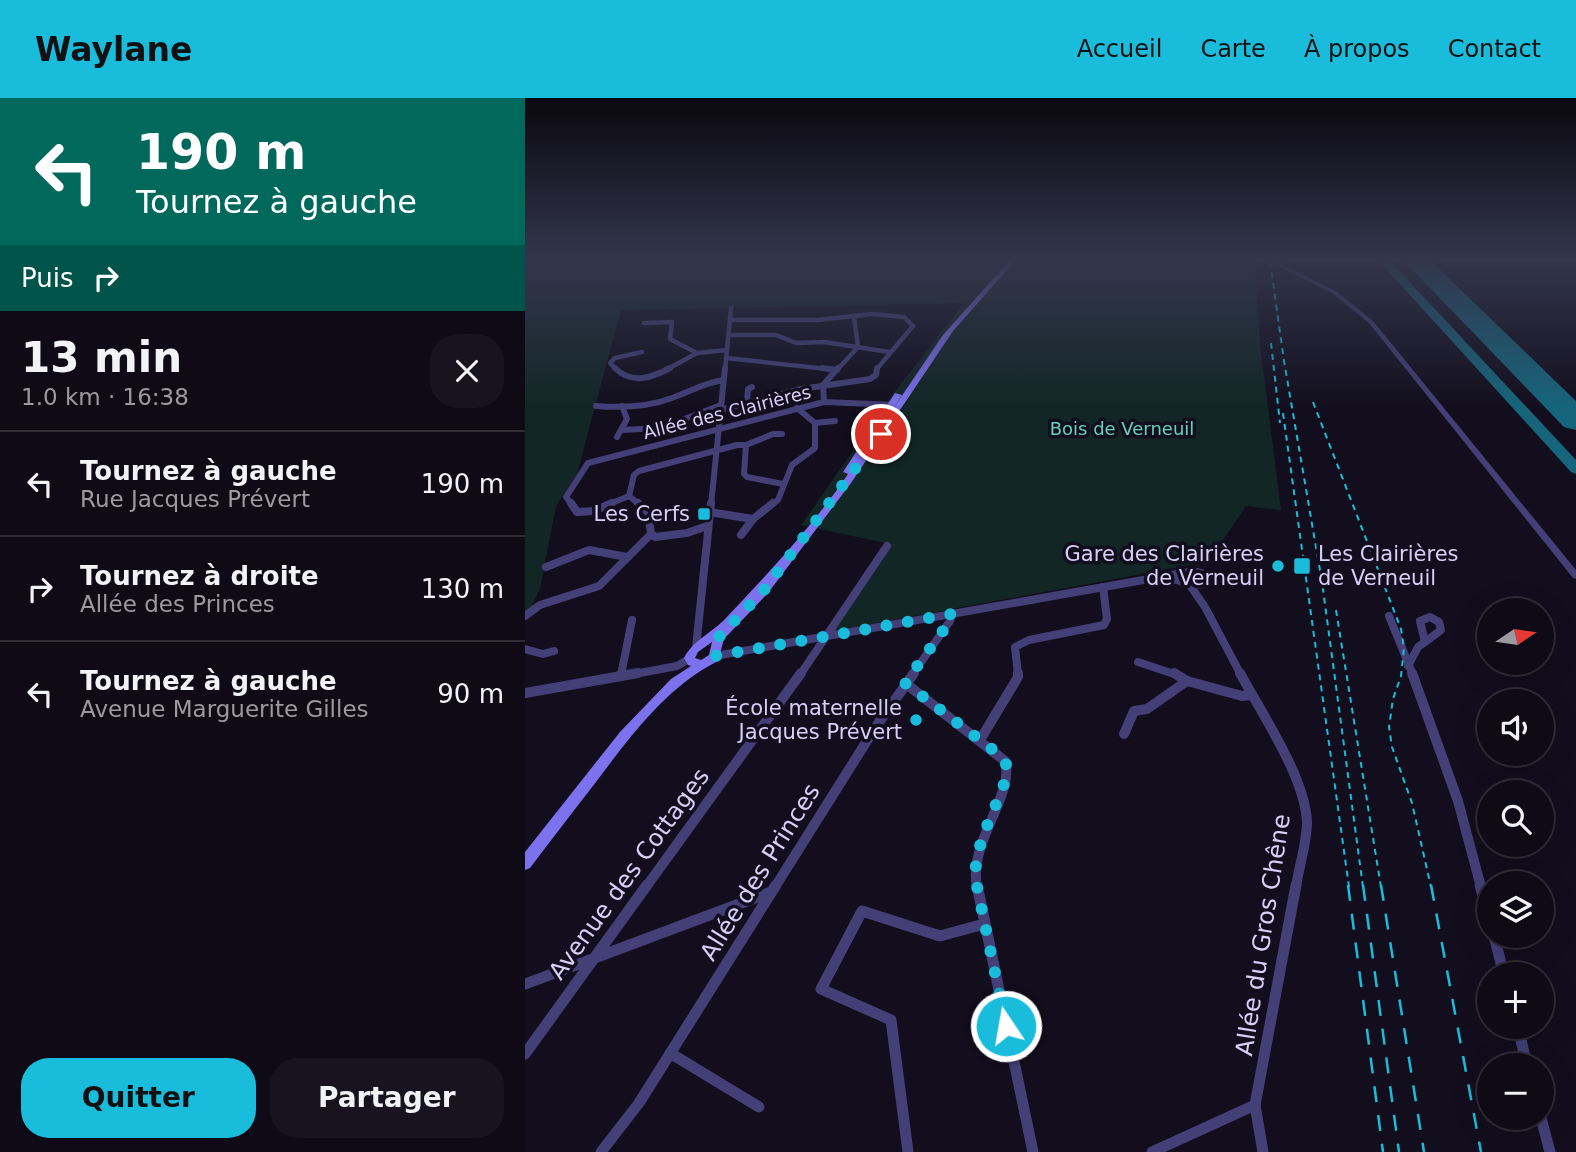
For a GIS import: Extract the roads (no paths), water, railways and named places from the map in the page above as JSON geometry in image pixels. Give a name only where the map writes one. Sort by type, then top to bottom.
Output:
[{"type":"main road","points":[[525,873],[613,756],[675,682],[712,656],[719,637],[748,608],[825,511],[919,365],[968,310]]},
{"type":"main road","points":[[685,673],[698,646],[716,636],[790,556]]},
{"type":"main road","points":[[698,646],[711,645],[712,656]]},
{"type":"main road","points":[[690,660],[697,664],[712,656]]},
{"type":"main road","points":[[525,863],[608,754],[661,699]]},
{"type":"street","points":[[698,646],[707,526],[731,310]]},
{"type":"street","points":[[1357,310],[1371,322],[1576,576]]},
{"type":"street","points":[[622,430],[661,428],[747,401],[870,379],[876,375],[876,369],[888,357],[889,352],[913,326],[910,320],[895,315],[815,320],[771,317],[730,320]]},
{"type":"street","points":[[824,402],[823,386],[858,347],[854,317]]},
{"type":"street","points":[[644,323],[672,322],[670,339],[697,354]]},
{"type":"street","points":[[729,335],[770,334],[796,343],[824,342],[889,352]]},
{"type":"street","points":[[642,352],[615,358],[610,363],[627,378],[652,376],[697,354],[727,350]]},
{"type":"street","points":[[787,363],[790,357]]},
{"type":"street","points":[[726,358],[837,370]]},
{"type":"street","points":[[596,406],[622,406],[668,399],[699,384],[723,380]]},
{"type":"street","points":[[747,401],[748,389],[752,387]]},
{"type":"street","name":"Allée des Clairières","points":[[629,496],[594,511],[577,512],[566,496],[588,463],[824,402],[895,406]]},
{"type":"street","points":[[617,437],[627,419],[622,406]]},
{"type":"street","points":[[797,408],[815,423],[835,421]]},
{"type":"street","points":[[741,535],[753,519],[778,500],[792,465],[815,447],[815,423]]},
{"type":"street","points":[[651,534],[648,512],[629,496],[633,475],[638,471],[682,462],[716,448],[746,445],[773,434],[782,434]]},
{"type":"street","points":[[746,445],[744,474],[747,477],[783,484]]},
{"type":"street","points":[[709,512],[753,519]]},
{"type":"street","points":[[651,534],[655,537],[674,535],[707,526]]},
{"type":"street","points":[[525,616],[540,604],[599,586],[651,534]]},
{"type":"street","name":"Avenue des Cottages","points":[[525,1054],[826,639],[887,546]]},
{"type":"street","points":[[545,566],[589,550],[627,557]]},
{"type":"street","points":[[712,656],[826,639],[1190,572],[1204,575],[1206,580],[1203,584],[1188,583],[1165,577]]},
{"type":"street","points":[[1188,583],[1185,577],[1190,572]]},
{"type":"street","name":"Allée du Gros Chêne","points":[[1188,583],[1205,607],[1298,782],[1305,806],[1307,825],[1255,1105],[1263,1152]]},
{"type":"street","name":"Allée du Gros Chêne","points":[[1203,584],[1205,607]]},
{"type":"street","points":[[980,740],[1018,677],[1015,647],[1029,640],[1104,625],[1107,619],[1103,587]]},
{"type":"street","name":"Allée des Princes","points":[[600,1152],[639,1103],[905,683],[950,621],[952,614]]},
{"type":"street","points":[[1389,616],[1427,709],[1458,801],[1477,872]]},
{"type":"street","points":[[621,676],[632,620]]},
{"type":"street","points":[[1408,666],[1412,655],[1425,642]]},
{"type":"street","points":[[525,649],[543,654],[554,651]]},
{"type":"street","points":[[525,693],[672,667],[690,660]]},
{"type":"street","points":[[1138,662],[1173,672],[1187,681],[1242,696],[1252,695]]},
{"type":"street","points":[[672,667],[678,673],[675,682]]},
{"type":"street","points":[[1124,734],[1134,711],[1147,709],[1187,681]]},
{"type":"street","points":[[905,683],[997,753],[1005,761],[1008,771],[976,856],[975,877],[1033,1152]]},
{"type":"street","points":[[525,984],[772,891]]},
{"type":"street","points":[[908,1152],[891,1020],[821,989],[862,911],[940,936],[983,924]]},
{"type":"street","points":[[670,1053],[759,1107]]},
{"type":"street","points":[[1152,1152],[1255,1105]]},
{"type":"street","points":[[1544,1130],[1550,1152]]},
{"type":"railway","points":[[1277,310],[1322,582],[1363,887]]},
{"type":"railway","points":[[1271,343],[1280,423]]},
{"type":"railway","points":[[1313,402],[1401,629],[1404,648],[1401,676],[1393,699],[1389,727],[1392,747],[1412,803],[1431,887]]},
{"type":"railway","points":[[1283,413],[1349,887]]},
{"type":"railway","points":[[1336,610],[1381,887]]},
{"type":"railway","points":[[1348,885],[1383,1152]]},
{"type":"railway","points":[[1363,885],[1399,1152]]},
{"type":"railway","points":[[1381,885],[1424,1152]]},
{"type":"railway","points":[[1431,885],[1481,1152]]},
{"type":"place","name":"Les Cerfs","points":[[704,514]]},
{"type":"place","name":"Gare des Clairières de Verneuil","points":[[1278,566]]},
{"type":"place","name":"Les Clairières de Verneuil","points":[[1302,566]]},
{"type":"place","name":"École maternelle Jacques Prévert","points":[[916,720]]},
{"type":"park label","name":"Bois de Verneuil","points":[[1122,428]]}]
